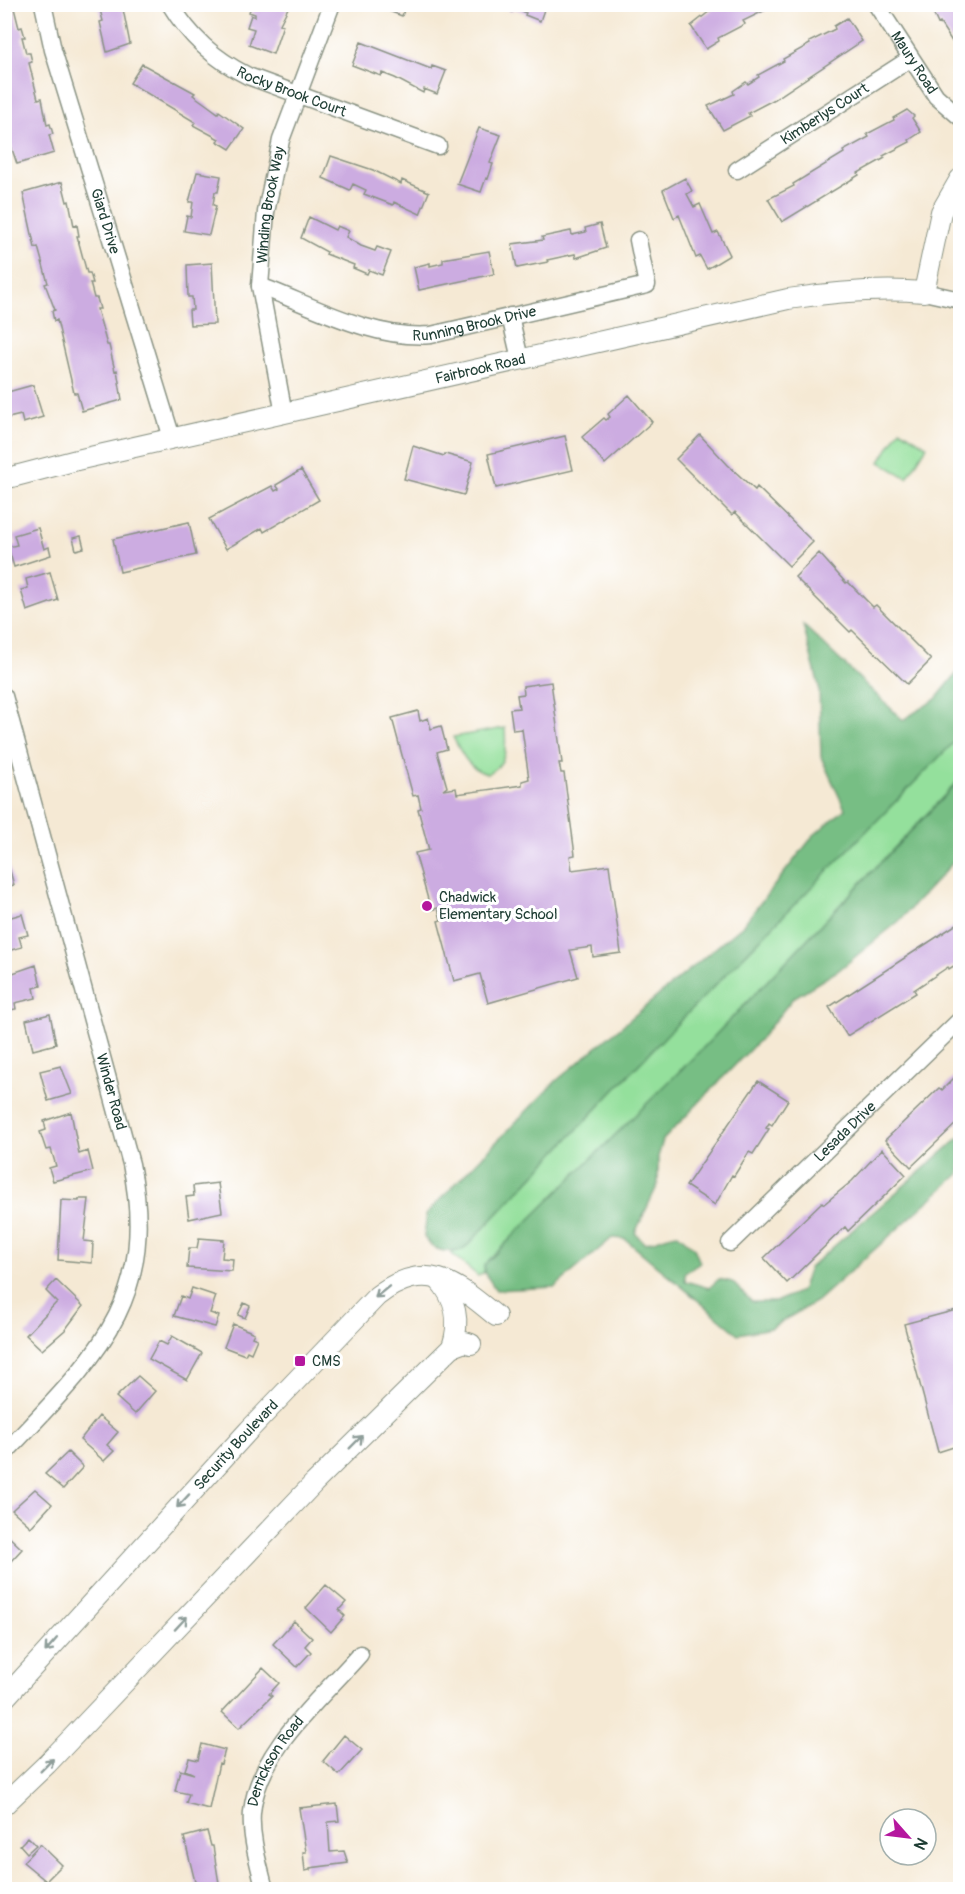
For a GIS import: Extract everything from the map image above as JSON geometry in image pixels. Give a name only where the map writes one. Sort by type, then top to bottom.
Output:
[{"type":"street","name":"Giard Drive","points":[[44,4],[53,50],[172,438]]},
{"type":"street","name":"Rocky Brook Court","points":[[170,4],[181,23],[201,45],[223,63],[248,76],[438,146]]},
{"type":"street","name":"Winding Brook Way","points":[[284,414],[260,286],[272,177],[281,140],[332,4]]},
{"type":"street","name":"Maury Road","points":[[876,4],[936,96],[960,117]]},
{"type":"street","name":"Kimberlys Court","points":[[737,170],[910,59]]},
{"type":"street","points":[[924,292],[941,212],[960,178]]},
{"type":"street","name":"Running Brook Drive","points":[[260,286],[372,329],[411,336],[431,335],[647,285],[638,240]]},
{"type":"street","name":"Fairbrook Road","points":[[4,479],[172,438],[788,299],[885,289],[924,292],[960,300]]},
{"type":"street","points":[[510,316],[520,359]]},
{"type":"street","name":"Winder Road","points":[[4,696],[10,742],[131,1164],[139,1223],[132,1279],[108,1336],[87,1364],[4,1454]]},
{"type":"street","name":"Lesada Drive","points":[[730,1243],[960,1020]]},
{"type":"street","name":"Security Boulevard","points":[[4,1699],[60,1635],[355,1317],[393,1283],[422,1275],[436,1277]]},
{"type":"street","points":[[436,1277],[471,1295],[496,1316]]},
{"type":"street","points":[[4,1805],[63,1748],[314,1483],[462,1345],[453,1299],[436,1277]]},
{"type":"street","name":"Derrickson Road","points":[[265,1890],[253,1836],[252,1814],[261,1774],[290,1732],[360,1654]]},
{"type":"green space","points":[[900,429],[927,446],[907,478],[880,462]]},
{"type":"green space","points":[[803,625],[903,720],[936,699],[958,672],[960,673],[960,736],[675,1026],[464,1249],[447,1251],[437,1249],[424,1237],[427,1213],[556,1081],[743,925],[814,835],[845,809],[821,757],[819,686]]},
{"type":"green space","points":[[505,728],[504,755],[499,765],[487,774],[470,765],[453,737]]},
{"type":"green space","points":[[960,736],[960,779],[704,1047],[484,1265],[484,1272],[478,1276],[451,1253],[464,1249],[675,1026]]},
{"type":"green space","points":[[960,780],[960,855],[899,921],[839,970],[793,998],[761,1038],[663,1140],[658,1157],[658,1184],[635,1233],[644,1243],[678,1234],[694,1248],[700,1263],[685,1273],[685,1281],[709,1288],[719,1279],[732,1282],[752,1302],[775,1302],[801,1291],[809,1268],[960,1137],[960,1173],[817,1301],[771,1328],[738,1334],[625,1239],[612,1238],[555,1287],[496,1290],[484,1272],[484,1265],[704,1047]]},
{"type":"building","points":[[4,4],[13,4],[19,28],[22,27],[26,53],[30,53],[32,62],[29,63],[38,99],[42,98],[47,125],[50,124],[53,134],[49,135],[54,153],[17,164],[11,146],[8,147],[4,138],[9,136],[4,120]]},
{"type":"building","points":[[94,4],[122,4],[130,44],[107,52],[99,6],[95,8]]},
{"type":"building","points":[[252,4],[290,4],[280,24],[283,25],[273,54],[249,45],[254,29],[247,27],[251,15],[255,17],[255,14],[249,12]]},
{"type":"building","points":[[379,4],[406,4],[402,16],[378,7]]},
{"type":"building","points":[[497,4],[546,4],[540,21],[525,15],[526,13],[513,8],[512,12]]},
{"type":"building","points":[[725,4],[768,4],[770,8],[743,21],[745,24],[718,38],[719,41],[706,49],[691,26],[715,7],[717,10]]},
{"type":"building","points":[[929,4],[958,4],[960,54],[940,23],[938,24]]},
{"type":"building","points":[[847,18],[862,41],[775,99],[748,113],[750,116],[723,130],[708,106],[734,94],[733,91],[746,82],[748,84],[759,77],[758,75],[810,44],[809,42],[835,29],[834,26]]},
{"type":"building","points":[[361,42],[431,69],[432,66],[446,71],[437,94],[424,89],[423,93],[395,78],[382,73],[381,76],[352,65]]},
{"type":"building","points":[[142,64],[195,93],[193,95],[244,129],[230,149],[217,141],[219,139],[193,125],[195,122],[130,83]]},
{"type":"building","points":[[907,110],[914,116],[912,118],[921,132],[909,140],[910,142],[883,156],[885,158],[782,222],[768,199],[794,186],[793,184],[844,153],[843,151],[869,137],[867,134],[894,120],[893,118]]},
{"type":"building","points":[[479,128],[501,135],[490,163],[493,164],[488,179],[486,178],[481,192],[457,184]]},
{"type":"building","points":[[331,156],[373,170],[401,184],[402,180],[429,192],[420,214],[394,202],[393,205],[364,194],[366,190],[353,184],[350,190],[323,178]]},
{"type":"building","points":[[197,172],[221,176],[218,192],[215,192],[213,205],[216,206],[209,235],[184,231],[187,216],[191,217],[193,202],[189,202]]},
{"type":"building","points":[[685,178],[692,191],[687,194],[694,207],[700,204],[713,234],[718,232],[730,255],[707,269],[700,256],[696,258],[679,215],[674,218],[663,190]]},
{"type":"building","points":[[62,182],[74,226],[77,225],[79,236],[77,236],[87,273],[90,273],[93,283],[90,283],[94,298],[97,298],[100,309],[97,309],[107,345],[109,345],[115,371],[117,370],[122,400],[82,411],[77,393],[74,393],[57,320],[54,321],[52,311],[55,310],[45,284],[48,283],[38,247],[35,248],[23,193]]},
{"type":"building","points":[[309,217],[335,230],[337,226],[349,231],[346,237],[361,246],[375,251],[377,247],[391,252],[382,275],[369,270],[367,274],[353,268],[354,265],[326,254],[327,252],[301,238]]},
{"type":"building","points":[[600,224],[606,248],[576,258],[575,254],[517,268],[512,244],[543,240],[542,237],[571,231],[572,235],[586,232],[585,228]]},
{"type":"building","points":[[489,251],[494,274],[419,290],[414,267],[430,263],[430,266],[443,263],[443,259]]},
{"type":"building","points":[[212,263],[215,324],[190,325],[189,310],[193,310],[192,297],[188,297],[187,265]]},
{"type":"building","points":[[33,385],[43,417],[23,423],[21,415],[4,419],[4,393]]},
{"type":"building","points":[[629,395],[652,422],[605,464],[582,437],[604,418],[606,420],[610,417],[608,414]]},
{"type":"building","points":[[700,435],[728,465],[755,490],[757,487],[813,542],[789,566],[735,512],[732,515],[676,459]]},
{"type":"building","points":[[565,436],[573,470],[496,488],[488,454]]},
{"type":"building","points":[[413,446],[473,462],[464,495],[404,479]]},
{"type":"building","points":[[301,470],[319,500],[264,532],[262,528],[226,549],[209,519],[272,486],[275,491],[279,489],[276,485]]},
{"type":"building","points":[[189,522],[196,555],[120,572],[113,539]]},
{"type":"building","points":[[38,528],[44,549],[49,547],[51,555],[14,567],[8,547],[17,545],[14,535]]},
{"type":"building","points":[[81,536],[84,548],[76,550],[73,538]]},
{"type":"building","points":[[819,553],[846,583],[848,582],[873,607],[876,605],[931,660],[907,684],[795,577]]},
{"type":"building","points":[[50,572],[58,600],[27,611],[21,590],[28,588],[26,579]]},
{"type":"building","points":[[551,682],[562,763],[559,763],[561,773],[564,773],[575,855],[570,856],[572,870],[609,865],[621,953],[593,957],[592,947],[570,950],[578,977],[488,1003],[480,974],[454,981],[438,921],[441,920],[438,908],[431,910],[415,853],[429,850],[418,809],[421,808],[418,795],[413,796],[392,718],[418,711],[420,721],[428,718],[431,729],[441,726],[447,749],[437,752],[447,787],[443,790],[456,788],[457,794],[522,785],[522,781],[529,779],[522,729],[513,730],[510,709],[519,708],[517,695],[524,694],[523,686]]},
{"type":"building","points":[[8,864],[14,885],[6,887],[8,897],[4,898],[4,865]]},
{"type":"building","points":[[22,914],[28,935],[19,937],[22,947],[4,952],[4,919]]},
{"type":"building","points":[[960,922],[960,962],[949,969],[948,967],[914,990],[916,993],[847,1036],[829,1007]]},
{"type":"building","points":[[36,965],[41,986],[34,988],[36,998],[15,1003],[16,1009],[4,1011],[4,976]]},
{"type":"building","points":[[50,1014],[56,1044],[33,1050],[26,1020]]},
{"type":"building","points":[[61,1066],[72,1094],[48,1101],[40,1071]]},
{"type":"building","points":[[960,1072],[960,1120],[911,1167],[885,1140],[939,1088],[942,1090]]},
{"type":"building","points":[[758,1081],[788,1100],[772,1125],[769,1123],[766,1128],[769,1129],[753,1154],[749,1152],[734,1176],[732,1175],[715,1205],[686,1186]]},
{"type":"building","points":[[71,1112],[79,1154],[88,1151],[93,1171],[53,1181],[49,1168],[56,1166],[51,1149],[46,1150],[40,1132],[46,1130],[44,1121]]},
{"type":"building","points":[[882,1149],[906,1175],[848,1231],[845,1227],[787,1283],[764,1258],[822,1202],[824,1204],[852,1181]]},
{"type":"building","points":[[218,1183],[222,1212],[189,1219],[186,1197],[194,1196],[193,1186]]},
{"type":"building","points":[[79,1199],[89,1199],[84,1241],[93,1242],[92,1263],[58,1260],[61,1200],[79,1201]]},
{"type":"building","points":[[199,1238],[224,1240],[222,1258],[233,1259],[232,1271],[187,1268],[189,1248],[197,1248]]},
{"type":"building","points":[[56,1280],[83,1306],[65,1330],[42,1350],[26,1335],[57,1302],[46,1291]]},
{"type":"building","points":[[192,1288],[216,1296],[210,1313],[219,1316],[215,1327],[174,1316],[181,1296],[188,1299]]},
{"type":"building","points":[[244,1303],[250,1306],[245,1318],[238,1315]]},
{"type":"building","points":[[960,1309],[960,1445],[938,1452],[904,1324]]},
{"type":"building","points":[[233,1324],[254,1333],[252,1337],[257,1339],[251,1353],[247,1351],[245,1355],[224,1347]]},
{"type":"building","points":[[172,1336],[202,1353],[187,1380],[149,1359],[159,1341],[167,1345]]},
{"type":"building","points":[[138,1376],[155,1391],[135,1414],[116,1397]]},
{"type":"building","points":[[99,1416],[118,1432],[107,1445],[114,1451],[104,1461],[80,1440]]},
{"type":"building","points":[[68,1452],[83,1467],[63,1489],[45,1474]]},
{"type":"building","points":[[35,1489],[52,1504],[31,1527],[12,1510]]},
{"type":"building","points":[[4,1532],[22,1549],[11,1561],[4,1555]]},
{"type":"building","points":[[326,1585],[346,1602],[339,1610],[345,1616],[331,1632],[306,1608]]},
{"type":"building","points":[[294,1621],[312,1638],[305,1646],[311,1652],[297,1667],[273,1644]]},
{"type":"building","points":[[263,1668],[279,1683],[269,1694],[272,1696],[239,1728],[222,1712]]},
{"type":"building","points":[[344,1735],[362,1750],[339,1775],[323,1761]]},
{"type":"building","points":[[202,1744],[225,1750],[221,1764],[219,1763],[209,1809],[186,1803],[189,1794],[175,1791],[180,1770],[194,1774],[185,1770],[189,1758],[198,1760]]},
{"type":"building","points":[[337,1804],[339,1821],[328,1822],[330,1852],[344,1851],[348,1863],[310,1868],[305,1871],[303,1852],[306,1852],[299,1808]]},
{"type":"building","points":[[207,1831],[211,1846],[213,1846],[220,1890],[197,1890],[184,1837]]},
{"type":"building","points":[[28,1837],[36,1845],[27,1853],[20,1845]]},
{"type":"building","points":[[40,1844],[62,1865],[46,1881],[23,1862]]},
{"type":"place","name":"Chadwick Elementary School","points":[[427,906]]},
{"type":"place","name":"CMS","points":[[300,1361]]}]
